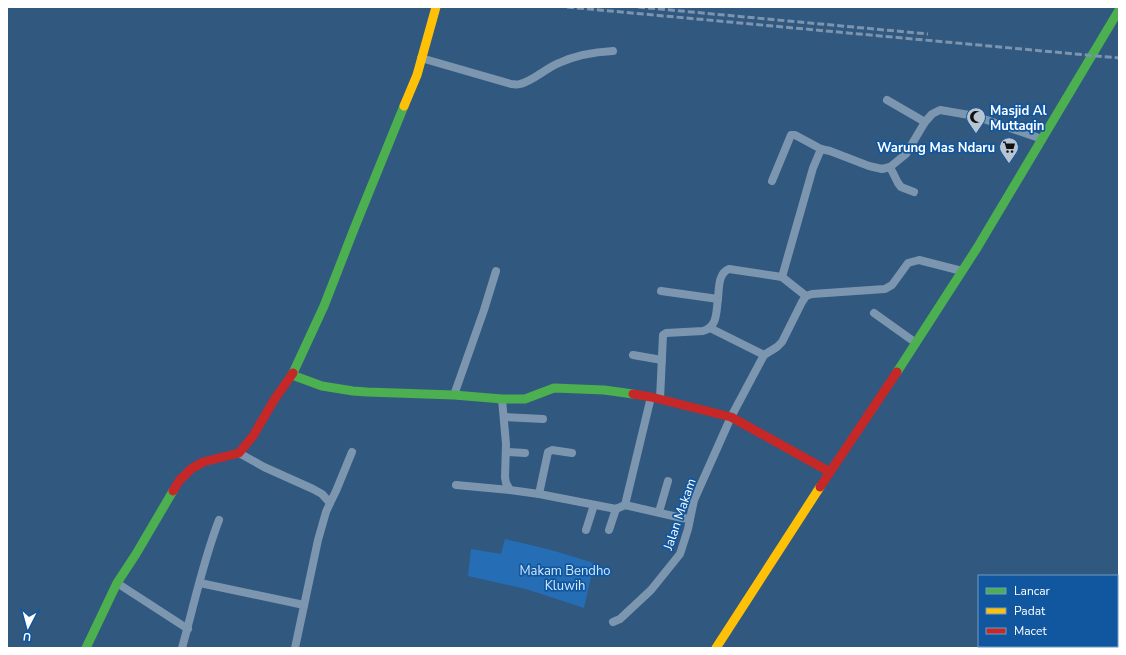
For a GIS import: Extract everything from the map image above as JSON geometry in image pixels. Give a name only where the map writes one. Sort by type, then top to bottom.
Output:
[{"type":"street","points":[[86,648],[117,583],[179,481],[191,469],[203,462],[239,453],[253,436],[274,400],[292,375],[324,306],[417,75],[436,7]]},
{"type":"street","points":[[716,648],[863,421],[916,343],[962,270],[1119,10]]},
{"type":"street","points":[[421,58],[519,85],[527,82],[557,63],[577,56],[613,50]]},
{"type":"street","points":[[886,100],[925,122]]},
{"type":"street","points":[[772,181],[791,135],[795,135],[821,149],[868,166],[882,169],[890,167],[906,154],[925,122],[932,114],[940,110],[975,116],[1042,138]]},
{"type":"street","points":[[782,277],[813,168],[821,149]]},
{"type":"street","points":[[890,167],[898,184],[901,187],[914,192]]},
{"type":"street","points":[[710,328],[764,355],[782,342],[806,296],[812,294],[885,289],[892,285],[908,263],[919,260],[962,270]]},
{"type":"street","points":[[660,399],[663,335],[666,332],[703,331],[710,328],[715,323],[721,277],[724,271],[729,269],[782,277],[806,296]]},
{"type":"street","points":[[454,395],[496,271]]},
{"type":"street","points":[[661,291],[718,299]]},
{"type":"street","points":[[874,312],[916,343]]},
{"type":"street","points":[[633,355],[662,360]]},
{"type":"street","name":"Jalan Makam","points":[[613,622],[620,619],[651,590],[680,554],[694,500],[731,417],[764,355]]},
{"type":"street","points":[[292,375],[322,386],[367,392],[525,399],[554,388],[558,388],[604,390],[651,397],[731,417],[830,472]]},
{"type":"street","points":[[625,505],[651,397]]},
{"type":"street","points":[[502,399],[506,452],[505,477],[506,483],[510,490]]},
{"type":"street","points":[[504,417],[543,419]]},
{"type":"street","points":[[539,494],[548,451],[552,450],[572,453]]},
{"type":"street","points":[[295,648],[318,540],[326,512],[352,452]]},
{"type":"street","points":[[506,452],[525,452]]},
{"type":"street","points":[[239,453],[264,468],[322,494],[330,503]]},
{"type":"street","points":[[659,512],[668,481]]},
{"type":"street","points":[[456,485],[539,494],[616,509],[625,505],[690,519]]},
{"type":"street","points":[[586,530],[594,505]]},
{"type":"street","points":[[609,530],[616,509]]},
{"type":"street","points":[[182,648],[209,545],[219,520]]},
{"type":"street","points":[[117,583],[188,629]]},
{"type":"street","points":[[200,583],[304,605]]},
{"type":"green space","name":"Makam Bendho Kluwih","points":[[505,539],[551,550],[594,563],[584,608],[526,589],[468,576],[471,549],[501,554]]},
{"type":"railway","points":[[567,7],[1119,58]]},
{"type":"railway","points":[[638,7],[928,34]]},
{"type":"traffic: fast","points":[[897,372],[977,248],[1119,10]]},
{"type":"traffic: fast","points":[[293,373],[324,306],[404,106]]},
{"type":"traffic: fast","points":[[292,375],[322,386],[367,392],[454,395],[502,399],[525,399],[554,388],[604,390],[633,394]]},
{"type":"traffic: fast","points":[[86,648],[117,583],[173,491]]},
{"type":"traffic: slow","points":[[404,106],[417,75],[436,7]]},
{"type":"traffic: slow","points":[[716,648],[820,487]]},
{"type":"traffic: jam","points":[[820,487],[897,372]]},
{"type":"traffic: jam","points":[[173,491],[179,481],[191,469],[203,462],[239,453],[253,436],[274,400],[293,373]]},
{"type":"traffic: jam","points":[[633,394],[731,417],[830,472]]},
{"type":"place","name":"Masjid Al Muttaqin","points":[[976,134]]},
{"type":"place","name":"Warung Mas Ndaru","points":[[1009,164]]}]
